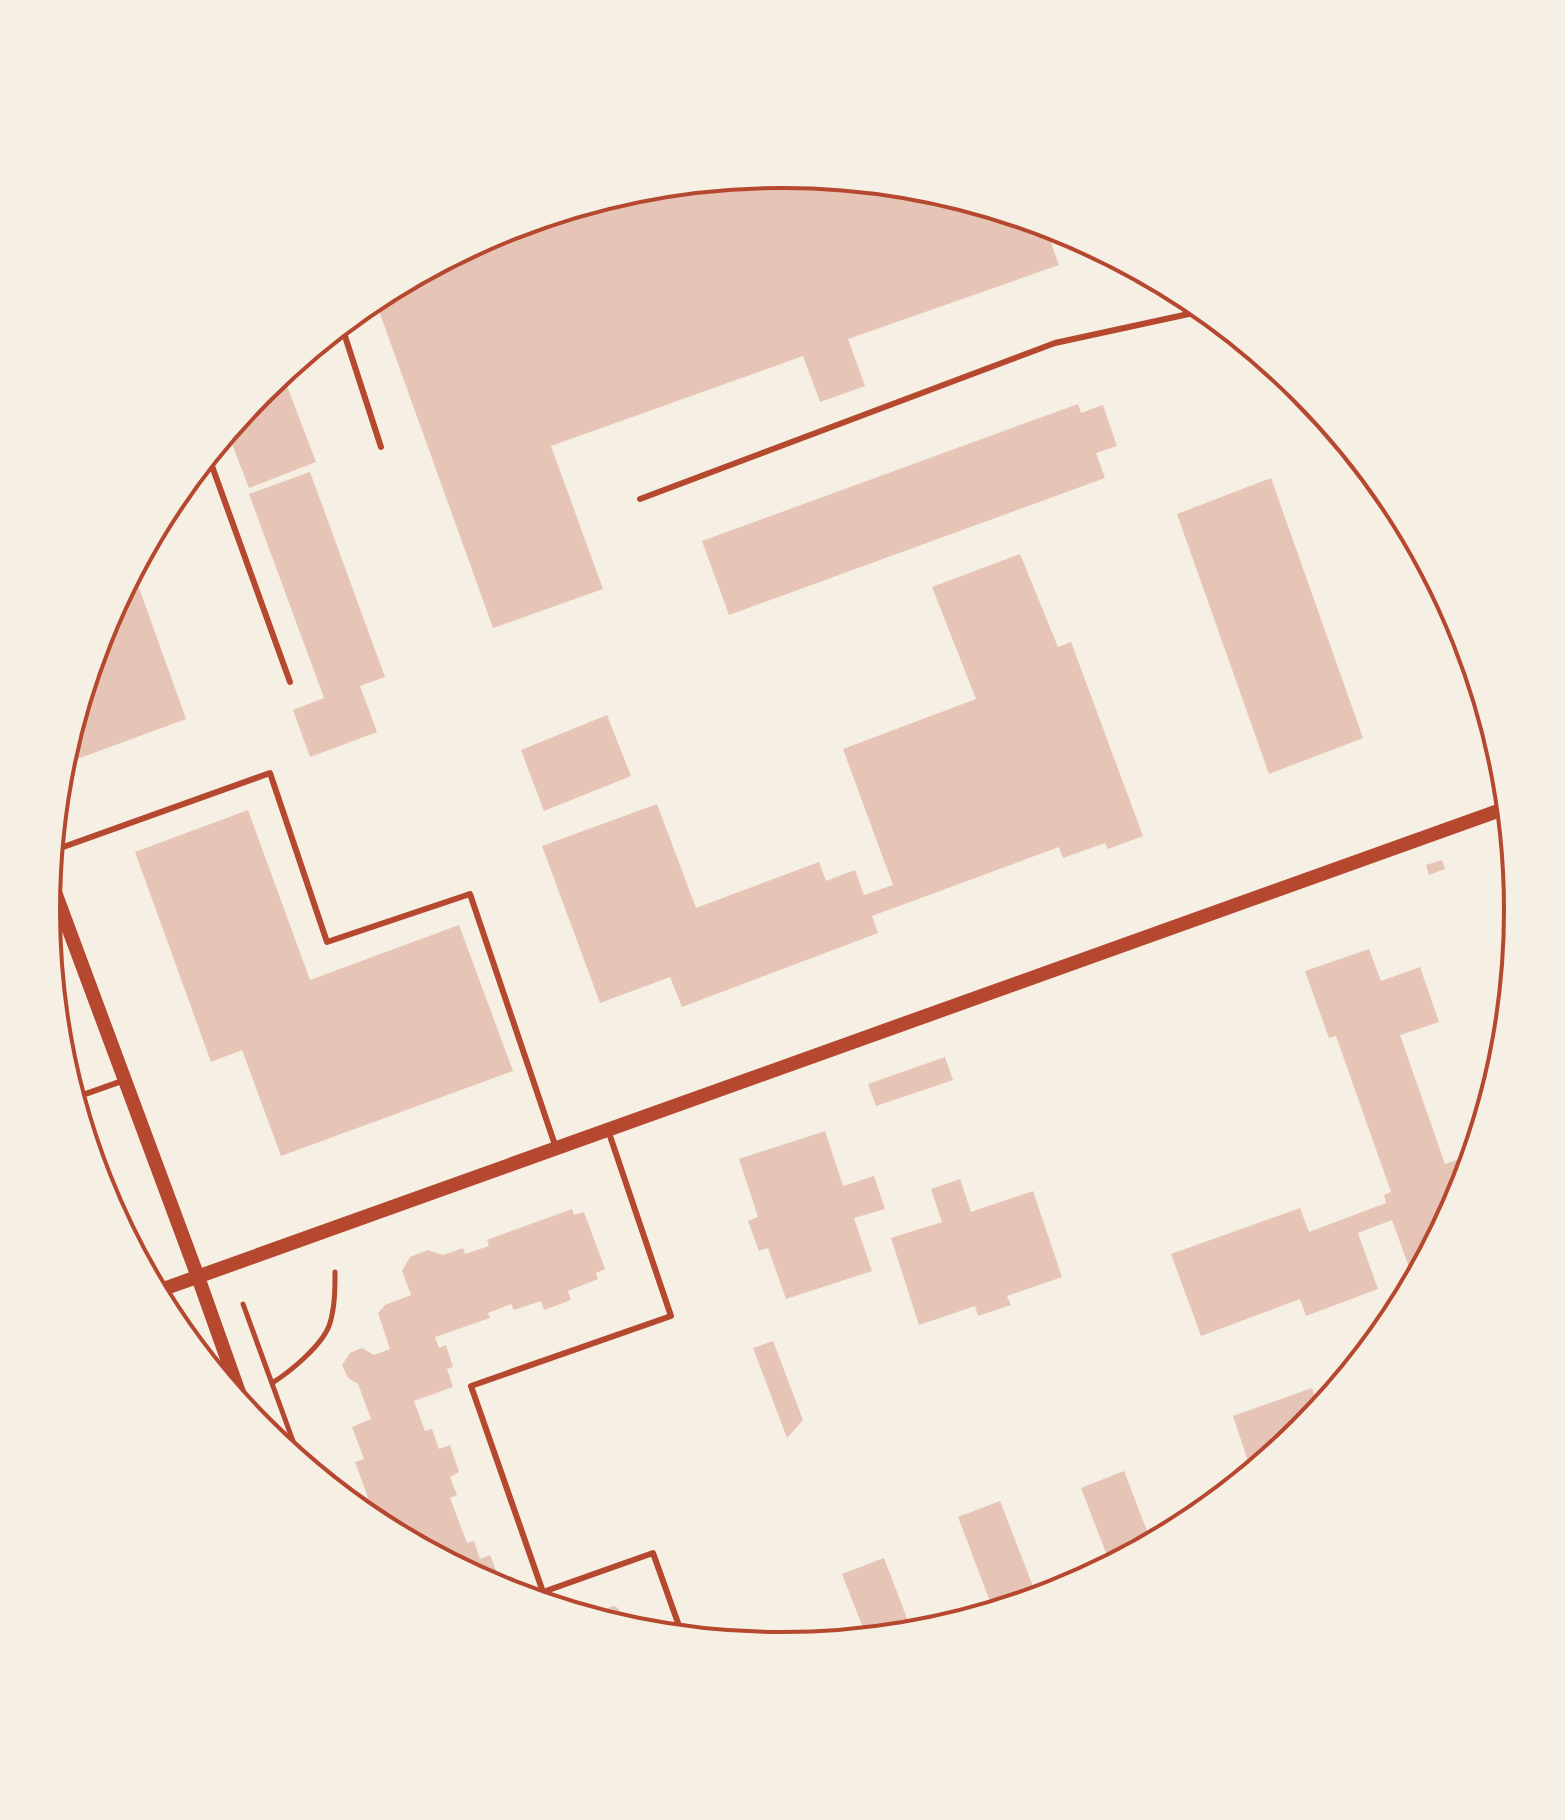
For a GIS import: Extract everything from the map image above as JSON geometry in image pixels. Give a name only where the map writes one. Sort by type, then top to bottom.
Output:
[{"type":"street","points":[[167,1288],[1498,811]]},
{"type":"street","points":[[60,906],[235,1381]]},
{"type":"lane","points":[[640,499],[1055,343],[1190,314]]},
{"type":"lane","points":[[345,336],[381,447]]},
{"type":"lane","points":[[212,466],[290,682]]},
{"type":"lane","points":[[63,847],[270,773],[327,942],[470,894],[557,1148]]},
{"type":"lane","points":[[84,1094],[125,1080]]},
{"type":"lane","points":[[543,1591],[471,1386],[671,1316],[608,1130]]},
{"type":"lane","points":[[544,1592],[653,1553],[679,1625]]},
{"type":"path","points":[[272,1383],[297,1366],[329,1327],[335,1297],[335,1272]]},
{"type":"path","points":[[243,1304],[293,1441]]},
{"type":"building","points":[[735,189],[830,189],[923,201],[969,212],[1050,239],[1059,265],[848,339],[865,386],[820,402],[803,356],[551,446],[603,589],[493,628],[379,311],[381,309],[463,262],[550,226],[642,201]]},
{"type":"building","points":[[287,385],[316,462],[249,488],[232,443]]},
{"type":"building","points":[[1078,404],[1081,413],[1103,405],[1117,446],[1096,453],[1105,478],[729,615],[702,541]]},
{"type":"building","points":[[310,472],[385,677],[360,686],[377,732],[310,757],[293,710],[324,698],[249,494]]},
{"type":"building","points":[[1271,478],[1363,738],[1269,774],[1177,514]]},
{"type":"building","points":[[1020,554],[1058,647],[1071,642],[1143,836],[1108,849],[1105,843],[1063,858],[1059,847],[872,916],[878,933],[682,1007],[670,977],[600,1003],[542,846],[657,804],[696,908],[819,862],[826,881],[855,870],[864,895],[893,885],[843,749],[976,699],[932,587]]},
{"type":"building","points":[[138,585],[186,719],[76,759],[98,678]]},
{"type":"building","points":[[607,715],[631,776],[544,811],[521,750]]},
{"type":"building","points":[[248,810],[310,980],[459,925],[513,1071],[281,1156],[242,1050],[211,1062],[135,852]]},
{"type":"building","points":[[1442,860],[1445,869],[1429,875],[1426,865]]},
{"type":"building","points":[[1369,949],[1381,981],[1420,967],[1439,1022],[1400,1035],[1445,1164],[1461,1159],[1430,1230],[1409,1268],[1392,1220],[1358,1233],[1378,1289],[1306,1316],[1300,1299],[1201,1336],[1171,1254],[1300,1208],[1309,1232],[1386,1203],[1384,1195],[1391,1192],[1336,1036],[1329,1038],[1305,971]]},
{"type":"building","points":[[945,1057],[953,1080],[876,1106],[868,1084]]},
{"type":"building","points":[[825,1131],[843,1186],[874,1176],[885,1209],[854,1218],[872,1271],[786,1299],[768,1248],[759,1251],[748,1221],[758,1217],[739,1159]]},
{"type":"building","points":[[960,1179],[971,1212],[1033,1191],[1062,1277],[1007,1296],[1011,1305],[978,1316],[975,1306],[919,1325],[891,1238],[942,1222],[931,1189]]},
{"type":"building","points":[[572,1209],[574,1215],[584,1212],[605,1269],[596,1273],[598,1279],[568,1291],[571,1300],[544,1310],[541,1301],[514,1310],[511,1304],[488,1313],[490,1318],[435,1337],[439,1348],[446,1345],[453,1367],[447,1369],[453,1387],[414,1401],[425,1431],[432,1429],[439,1449],[450,1445],[459,1472],[450,1477],[457,1495],[450,1498],[467,1543],[474,1541],[480,1559],[490,1555],[497,1574],[421,1536],[370,1503],[355,1462],[364,1459],[352,1427],[371,1419],[358,1384],[348,1378],[342,1365],[350,1353],[362,1348],[374,1355],[390,1349],[378,1313],[385,1305],[411,1295],[402,1271],[410,1257],[428,1250],[443,1255],[463,1248],[465,1254],[489,1246],[487,1240]]},
{"type":"building","points":[[773,1341],[803,1420],[787,1438],[753,1348]]},
{"type":"building","points":[[1312,1388],[1315,1397],[1248,1462],[1233,1416]]},
{"type":"building","points":[[1124,1471],[1148,1534],[1107,1555],[1081,1488]]},
{"type":"building","points":[[1000,1501],[1033,1587],[990,1602],[958,1517]]},
{"type":"building","points":[[884,1558],[908,1621],[863,1628],[842,1574]]},
{"type":"building","points":[[614,1606],[620,1614],[603,1610]]}]
